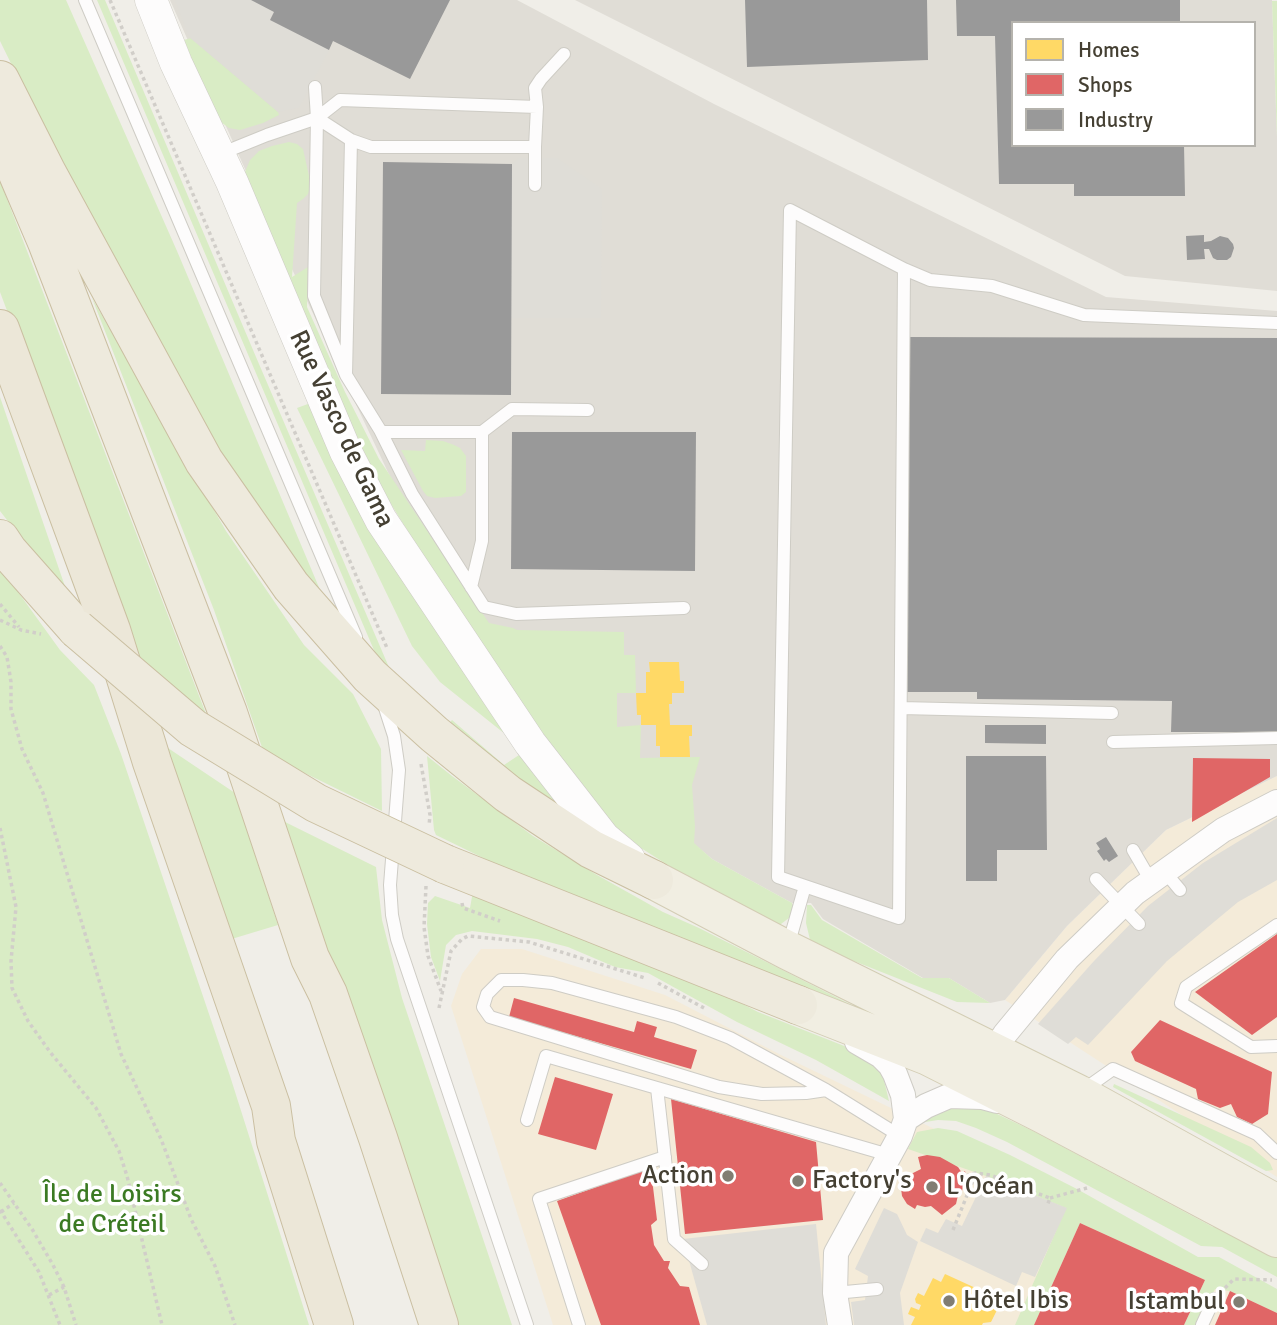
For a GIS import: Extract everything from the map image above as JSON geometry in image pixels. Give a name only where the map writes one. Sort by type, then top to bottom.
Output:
[{"type":"highway","points":[[0,80],[46,171],[204,461],[291,586],[380,665],[434,734],[508,794],[591,849],[654,880]]},
{"type":"highway","points":[[0,132],[47,242],[228,713],[310,958],[328,994],[439,1325]]},
{"type":"highway","points":[[0,329],[111,630],[152,762],[271,1106],[276,1141],[334,1325]]},
{"type":"highway","points":[[0,539],[77,629],[193,728],[316,803],[445,864],[798,1005]]},
{"type":"highway","points":[[310,958],[316,996],[422,1325]]},
{"type":"highway","points":[[271,1106],[290,1138],[358,1325]]},
{"type":"main road","points":[[654,880],[787,950],[1078,1094],[1277,1204]]},
{"type":"main road","points":[[798,1005],[928,1056],[1277,1238]]},
{"type":"street","name":"Rue Vasco de Gama","points":[[151,0],[346,452],[381,520],[546,764],[604,838],[654,880]]},
{"type":"street","points":[[993,1053],[1005,1034],[1067,959],[1130,915],[1135,893],[1165,881],[1223,830],[1277,802]]},
{"type":"street","points":[[798,1005],[881,1056],[890,1065],[903,1095],[898,1137]]},
{"type":"street","points":[[840,1325],[835,1293],[836,1253],[898,1137],[926,1106],[949,1096],[982,1097],[1043,1114]]},
{"type":"lane","points":[[85,0],[361,649],[380,665],[385,707],[397,752],[399,778],[390,885],[397,939],[527,1325]]},
{"type":"lane","points":[[536,185],[535,88],[564,54]]},
{"type":"lane","points":[[315,87],[317,118],[314,296],[346,375],[381,432],[412,494],[484,607],[516,614],[684,608]]},
{"type":"lane","points":[[219,154],[317,118],[340,100],[537,107]]},
{"type":"lane","points":[[317,118],[351,140],[371,147],[535,147]]},
{"type":"lane","points":[[346,375],[351,140]]},
{"type":"lane","points":[[904,268],[900,918],[778,877],[790,210],[930,280],[992,286],[1084,315],[1277,323]]},
{"type":"lane","points":[[381,432],[482,432],[512,409],[588,410]]},
{"type":"lane","points":[[471,587],[482,541],[482,432]]},
{"type":"lane","points":[[901,708],[1112,713]]},
{"type":"lane","points":[[1114,741],[1277,738]]},
{"type":"lane","points":[[1133,850],[1165,881]]},
{"type":"lane","points":[[1096,880],[1130,915]]},
{"type":"lane","points":[[787,950],[805,886]]},
{"type":"lane","points":[[1277,925],[1186,987],[1181,1003],[1251,1047],[1277,1046]]},
{"type":"lane","points":[[826,1090],[762,1094],[719,1087],[490,1017],[484,1007],[487,994],[501,980],[552,983],[676,1017],[719,1034],[826,1090],[898,1137]]},
{"type":"lane","points":[[527,1120],[546,1056],[657,1088],[898,1137]]},
{"type":"lane","points":[[1078,1094],[1113,1069],[1257,1134],[1277,1153]]},
{"type":"lane","points":[[657,1088],[674,1239],[702,1264]]},
{"type":"lane","points":[[579,1325],[539,1199],[665,1157]]},
{"type":"lane","points":[[835,1293],[877,1289]]},
{"type":"lane","points":[[1202,1325],[1214,1299]]},
{"type":"path","points":[[110,0],[380,665]]},
{"type":"path","points":[[0,604],[21,629]]},
{"type":"path","points":[[0,646],[7,657],[11,709],[22,749],[43,793],[121,1054],[161,1139],[191,1219],[215,1266],[235,1325]]},
{"type":"path","points":[[0,828],[16,907],[11,961],[12,988],[28,1021],[96,1108],[119,1151],[162,1325]]},
{"type":"path","points":[[461,901],[463,908],[500,920]]},
{"type":"path","points":[[439,1008],[451,951],[468,936],[529,942],[634,975]]},
{"type":"path","points":[[966,1176],[976,1173],[990,1175],[1050,1198],[1087,1188]]},
{"type":"path","points":[[953,1230],[976,1173]]},
{"type":"path","points":[[0,1183],[32,1229],[64,1287],[76,1325]]},
{"type":"path","points":[[1047,1206],[1050,1198]]},
{"type":"path","points":[[15,1202],[1,1211],[39,1272],[60,1325]]},
{"type":"path","points":[[1214,1299],[1234,1279],[1272,1280]]},
{"type":"path","points":[[49,1295],[64,1287]]},
{"type":"shaded area","points":[[170,0],[517,0],[714,104],[1106,297],[1277,311],[1277,776],[1166,830],[1067,926],[1005,1000],[990,1003],[949,978],[923,978],[823,919],[811,903],[792,903],[712,859],[661,816],[437,576],[249,178]]},
{"type":"shaded area","points":[[175,0],[251,0],[274,12],[270,20],[329,50],[299,108],[278,112],[189,37]]},
{"type":"shaded area","points":[[575,0],[1272,0],[1277,137],[1277,291],[1125,276]]},
{"type":"shaded area","points":[[519,158],[557,158],[602,189],[601,318],[511,318],[512,164]]},
{"type":"shaded area","points":[[1277,776],[1277,1177],[1005,1000],[1067,926],[1166,830]]},
{"type":"shaded area","points":[[1277,818],[1277,880],[1238,902],[1167,961],[1088,1045],[1076,1037],[1068,1044],[1038,1024],[1148,906],[1203,863]]},
{"type":"shaded area","points":[[481,949],[522,949],[665,995],[1277,1301],[1277,1325],[553,1325],[451,1006],[462,974]]},
{"type":"shaded area","points":[[986,1176],[1067,1208],[1035,1277],[1022,1272],[1016,1286],[920,1241],[926,1228],[938,1233],[946,1219],[962,1226]]},
{"type":"shaded area","points":[[884,1208],[897,1214],[907,1235],[918,1242],[900,1293],[904,1325],[854,1325],[851,1302],[865,1300],[868,1276],[855,1269]]},
{"type":"shaded area","points":[[816,1224],[826,1325],[707,1325],[683,1239]]},
{"type":"green space","points":[[0,0],[66,0],[177,251],[326,604],[246,500],[112,269],[0,41]]},
{"type":"green space","points":[[97,0],[105,0],[395,679],[385,676]]},
{"type":"green space","points":[[1272,1],[1277,1],[1277,137]]},
{"type":"green space","points":[[191,38],[279,115],[240,130],[229,128],[221,122],[184,40]]},
{"type":"green space","points":[[289,142],[303,149],[311,185],[308,194],[297,203],[292,277],[308,267],[307,307],[379,459],[489,623],[517,630],[624,632],[624,655],[635,655],[636,693],[617,693],[617,727],[641,725],[640,758],[700,757],[692,785],[694,843],[712,859],[792,903],[789,918],[781,924],[773,928],[757,922],[641,848],[597,812],[461,618],[372,473],[242,179],[250,160],[259,151]]},
{"type":"green space","points":[[0,181],[208,719],[123,646],[33,380],[0,292]]},
{"type":"green space","points":[[92,298],[226,531],[304,645],[353,694],[381,749],[382,811],[264,753],[214,610]]},
{"type":"green space","points":[[0,397],[70,601],[0,511]]},
{"type":"green space","points":[[316,401],[358,500],[428,618],[505,734],[440,682],[412,646],[297,408]]},
{"type":"green space","points":[[426,440],[454,445],[466,456],[466,492],[461,496],[435,498],[427,496],[423,491],[401,450],[425,451]]},
{"type":"green space","name":"Île de Loisirs de Créteil","points":[[0,567],[60,650],[94,685],[121,754],[230,1076],[309,1325],[0,1325]]},
{"type":"green space","points":[[452,720],[504,765],[525,751],[566,814],[442,731]]},
{"type":"green space","points":[[159,742],[235,793],[278,925],[225,941]]},
{"type":"green space","points":[[427,756],[533,836],[597,875],[663,912],[935,1047],[580,905],[436,835]]},
{"type":"green space","points":[[279,819],[376,867],[382,920],[402,998],[512,1325],[458,1325]]},
{"type":"green space","points":[[473,891],[689,976],[758,1012],[862,1053],[881,1068],[889,1101],[648,973],[615,967],[568,947],[537,939],[472,931],[456,935],[446,945],[440,981],[431,957],[427,924],[428,903],[435,896],[470,908]]},
{"type":"green space","points":[[807,905],[811,905],[822,920],[922,978],[949,978],[990,1003],[957,1002],[811,944],[806,923]]},
{"type":"green space","points":[[1114,1084],[1251,1147],[1270,1163],[1273,1170],[1266,1171],[1113,1087]]},
{"type":"green space","points":[[962,1105],[993,1112],[1213,1227],[1231,1227],[1277,1252],[1277,1277],[1222,1247],[1201,1246],[976,1128],[956,1121],[919,1123],[931,1114]]},
{"type":"green space","points":[[938,1128],[957,1131],[1010,1155],[1198,1257],[1219,1257],[1277,1289],[1277,1313],[1230,1291],[1215,1289],[1198,1325],[1184,1325],[1205,1280],[1080,1223],[1034,1325],[1015,1325],[1066,1208],[908,1149],[917,1132]]},
{"type":"building: Homes","points":[[649,662],[679,662],[684,693],[672,693],[672,704],[669,704],[670,725],[692,725],[692,736],[689,736],[690,757],[660,757],[660,746],[656,746],[656,725],[641,725],[641,715],[637,715],[636,693],[646,693]]},
{"type":"building: Homes","name":"Hôtel Ibis","points":[[945,1274],[980,1290],[976,1298],[998,1308],[991,1322],[982,1325],[911,1325],[915,1317],[908,1314],[911,1307],[919,1310],[921,1305],[916,1303],[915,1299],[918,1293],[924,1296],[933,1278],[941,1282]]},
{"type":"building: Shops","points":[[1193,758],[1270,759],[1270,777],[1192,822]]},
{"type":"building: Shops","points":[[1277,934],[1277,1017],[1252,1035],[1195,992]]},
{"type":"building: Shops","points":[[514,998],[634,1032],[637,1021],[657,1027],[654,1037],[697,1050],[691,1069],[509,1017]]},
{"type":"building: Shops","points":[[1160,1020],[1272,1072],[1268,1114],[1252,1124],[1237,1117],[1231,1104],[1220,1108],[1198,1099],[1196,1089],[1135,1061],[1131,1052]]},
{"type":"building: Shops","points":[[555,1077],[613,1094],[596,1150],[538,1134]]},
{"type":"building: Shops","name":"Action","points":[[671,1099],[816,1142],[823,1220],[685,1234]]},
{"type":"building: Shops","name":"L'Océan","points":[[918,1157],[940,1157],[958,1167],[962,1173],[965,1171],[967,1179],[964,1180],[962,1191],[959,1191],[956,1204],[942,1215],[931,1206],[917,1205],[915,1209],[907,1204],[902,1196],[904,1176],[908,1178],[921,1169]]},
{"type":"building: Shops","points":[[647,1169],[653,1187],[657,1220],[651,1225],[654,1245],[664,1261],[670,1261],[668,1268],[680,1286],[689,1287],[700,1325],[601,1325],[557,1201]]},
{"type":"building: Shops","points":[[1080,1223],[1205,1280],[1184,1325],[1034,1325]]},
{"type":"building: Shops","name":"Istambul","points":[[1230,1291],[1277,1313],[1277,1325],[1215,1325]]},
{"type":"building: Industry","points":[[251,0],[450,0],[410,79],[333,41],[329,50],[270,20],[274,12]]},
{"type":"building: Industry","points":[[745,0],[927,0],[928,60],[747,67]]},
{"type":"building: Industry","points":[[956,0],[1180,0],[1180,21],[1011,21],[1011,147],[1184,147],[1185,196],[1074,196],[1074,184],[999,184],[995,36],[957,36]]},
{"type":"building: Industry","points":[[383,162],[512,164],[511,395],[381,394]]},
{"type":"building: Industry","points":[[1204,235],[1204,242],[1220,236],[1228,238],[1234,248],[1231,257],[1217,260],[1209,249],[1204,249],[1205,259],[1187,260],[1186,236]]},
{"type":"building: Industry","points":[[908,337],[1277,338],[1277,732],[1171,732],[1172,701],[977,699],[977,692],[907,692]]},
{"type":"building: Industry","points":[[512,432],[696,432],[695,571],[511,569]]},
{"type":"building: Industry","points":[[985,725],[1046,725],[1046,744],[985,743]]},
{"type":"building: Industry","points":[[966,756],[1046,756],[1047,850],[997,850],[997,881],[966,881]]},
{"type":"building: Industry","points":[[1106,837],[1118,856],[1109,862],[1106,859],[1104,861],[1097,851],[1100,849],[1096,843]]},
{"type":"place","name":"Action","points":[[728,1176]]},
{"type":"place","name":"Factory's","points":[[798,1181]]},
{"type":"place","name":"L'Océan","points":[[932,1187]]},
{"type":"place","name":"Hôtel Ibis","points":[[949,1301]]},
{"type":"place","name":"Istambul","points":[[1239,1302]]}]
